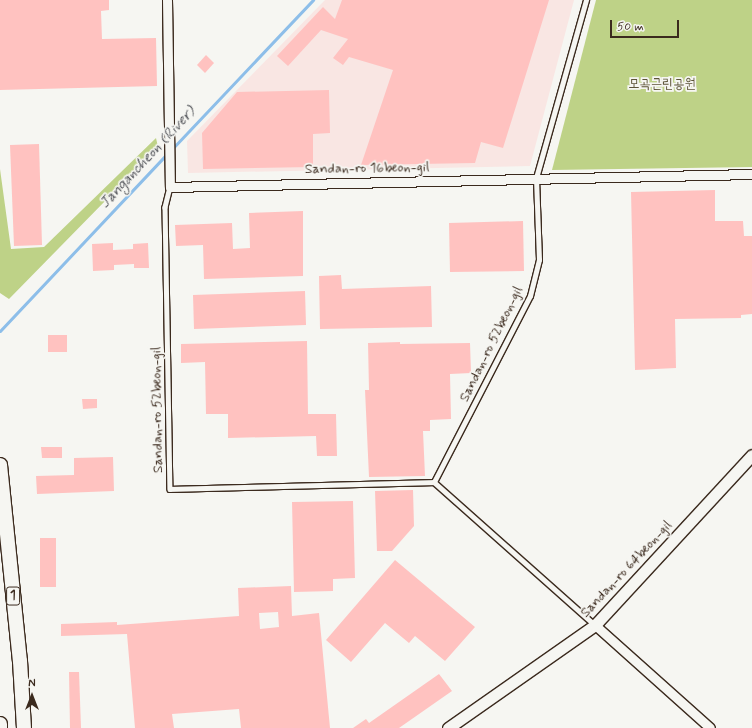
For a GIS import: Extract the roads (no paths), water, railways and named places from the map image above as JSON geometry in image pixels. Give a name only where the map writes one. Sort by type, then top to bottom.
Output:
[{"type":"main road","name":"1","points":[[0,465],[20,661],[24,728]]},
{"type":"street","points":[[167,0],[170,187]]},
{"type":"street","name":"Sandan-ro 16beon-gil","points":[[170,187],[752,174]]},
{"type":"street","name":"Sandan-ro 64beon-gil","points":[[448,728],[595,625],[752,455]]},
{"type":"street","points":[[595,625],[710,728]]},
{"type":"lane","name":"Sandan-ro 52beon-gil","points":[[170,187],[165,207],[170,489],[434,482],[530,296],[539,260],[536,178],[586,0]]},
{"type":"lane","points":[[434,482],[595,625]]},
{"type":"waterway","name":"Jangancheon (River)","points":[[171,150],[313,0]]},
{"type":"waterway","name":"Jangancheon (River)","points":[[0,331],[167,154]]},
{"type":"park label","name":"모곡근린공원","points":[[662,84]]}]
